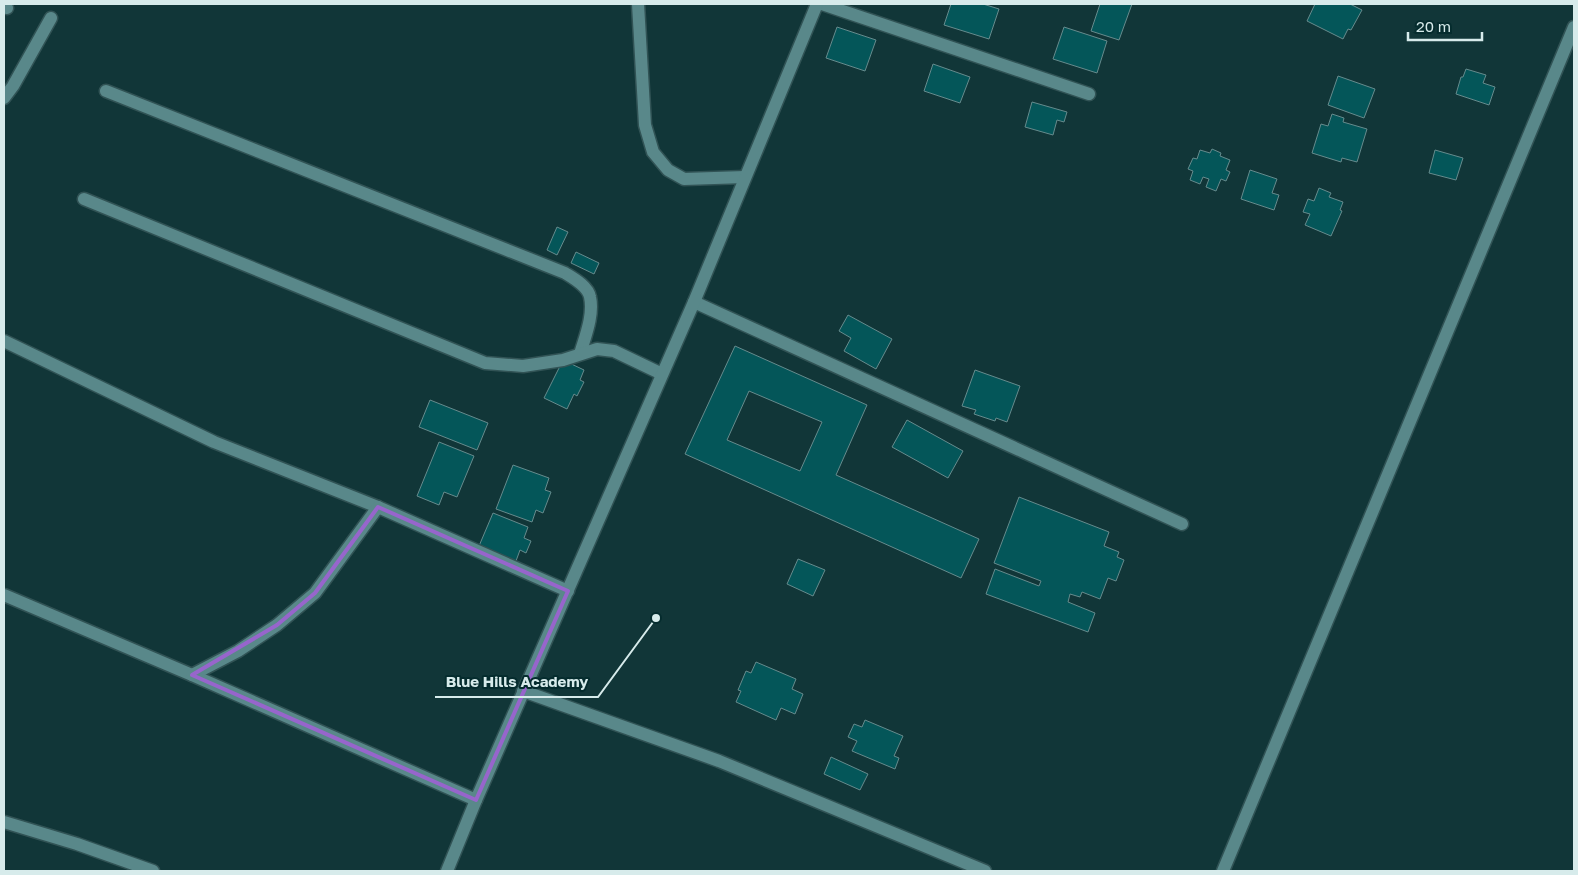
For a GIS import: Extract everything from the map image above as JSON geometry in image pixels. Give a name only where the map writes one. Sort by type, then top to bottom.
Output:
[{"type":"street","points":[[638,4],[645,125],[653,152],[668,170],[684,179],[745,177]]},
{"type":"street","points":[[447,871],[523,691],[694,302],[817,4]]},
{"type":"street","points":[[822,4],[1089,94]]},
{"type":"street","points":[[4,98],[13,86],[51,18]]},
{"type":"street","points":[[1223,871],[1574,27]]},
{"type":"street","points":[[106,91],[565,273],[581,284],[590,296],[590,323],[580,354]]},
{"type":"street","points":[[84,199],[485,363],[523,366],[563,360],[597,349],[614,351],[662,374]]},
{"type":"street","points":[[694,302],[1182,524]]},
{"type":"street","points":[[4,341],[214,442],[378,507],[568,591]]},
{"type":"street","points":[[192,675],[238,651],[277,625],[316,593],[378,507]]},
{"type":"street","points":[[6,597],[192,675],[476,800]]},
{"type":"street","points":[[523,691],[719,761],[968,868],[986,871]]},
{"type":"street","points":[[4,822],[77,844],[153,871]]},
{"type":"highlighted area","points":[[378,507],[568,591],[476,800],[192,675],[277,625],[315,593]]},
{"type":"building","points":[[951,4],[983,4],[999,9],[989,39],[944,25]]},
{"type":"building","points":[[1100,4],[1132,4],[1119,40],[1091,31]]},
{"type":"building","points":[[1315,4],[1350,4],[1362,10],[1351,30],[1348,29],[1343,39],[1307,21]]},
{"type":"building","points":[[837,27],[876,40],[865,71],[826,58]]},
{"type":"building","points":[[1064,27],[1107,41],[1097,73],[1053,59]]},
{"type":"building","points":[[933,64],[970,77],[960,103],[924,91]]},
{"type":"building","points":[[1466,69],[1486,75],[1483,83],[1495,87],[1489,105],[1456,94],[1461,77],[1463,77]]},
{"type":"building","points":[[1338,76],[1375,89],[1364,118],[1328,105]]},
{"type":"building","points":[[1032,102],[1067,112],[1064,122],[1057,120],[1053,135],[1025,127]]},
{"type":"building","points":[[1332,114],[1344,118],[1343,122],[1367,129],[1357,162],[1342,158],[1341,162],[1312,153],[1321,124],[1328,126]]},
{"type":"building","points":[[1212,149],[1221,153],[1220,156],[1230,160],[1226,170],[1230,172],[1226,181],[1221,179],[1216,191],[1206,187],[1209,179],[1203,177],[1200,184],[1190,180],[1193,171],[1188,169],[1193,158],[1197,159],[1200,150],[1210,153]]},
{"type":"building","points":[[1435,150],[1463,158],[1456,180],[1429,173]]},
{"type":"building","points":[[1250,170],[1277,179],[1272,193],[1279,195],[1274,210],[1241,199]]},
{"type":"building","points":[[1319,188],[1331,193],[1329,197],[1343,202],[1340,210],[1342,211],[1331,236],[1305,225],[1310,214],[1303,212],[1308,199],[1314,201]]},
{"type":"building","points":[[557,227],[568,232],[557,255],[547,250]]},
{"type":"building","points":[[576,252],[599,263],[594,274],[571,263]]},
{"type":"building","points":[[848,315],[892,339],[876,369],[844,351],[851,338],[839,331]]},
{"type":"building","points":[[735,346],[867,405],[836,475],[979,539],[961,578],[685,454]],"holes":[[[749,391],[822,422],[800,471],[727,440]]]},
{"type":"building","points":[[563,360],[584,370],[580,380],[584,382],[577,396],[574,394],[567,409],[544,398]]},
{"type":"building","points":[[975,370],[1020,386],[1007,422],[996,418],[995,421],[974,414],[976,410],[962,406]]},
{"type":"building","points":[[430,400],[488,423],[477,450],[419,427]]},
{"type":"building","points":[[907,420],[963,451],[948,478],[892,447]]},
{"type":"building","points":[[439,442],[474,456],[457,497],[444,492],[439,505],[417,496]]},
{"type":"building","points":[[513,465],[549,478],[545,490],[551,492],[543,513],[536,510],[532,522],[496,509]]},
{"type":"building","points":[[1019,497],[1109,532],[1104,546],[1119,552],[1117,557],[1124,560],[1116,581],[1108,578],[1100,599],[1082,592],[1080,597],[1070,594],[1068,602],[1095,613],[1088,632],[986,594],[995,569],[1039,586],[1041,581],[994,563]]},
{"type":"building","points":[[493,513],[528,527],[524,538],[531,541],[526,553],[520,550],[516,561],[479,546]]},
{"type":"building","points":[[798,559],[825,570],[813,596],[787,584]]},
{"type":"building","points":[[756,662],[796,679],[792,689],[803,694],[795,714],[781,708],[776,720],[736,702],[741,691],[738,690],[746,671],[751,673]]},
{"type":"building","points":[[865,720],[903,736],[894,756],[899,758],[895,769],[852,751],[857,741],[848,737],[854,724],[862,727]]},
{"type":"building","points":[[831,757],[868,774],[860,790],[824,774]]},
{"type":"place","name":"Blue Hills Academy","points":[[656,618]]}]
